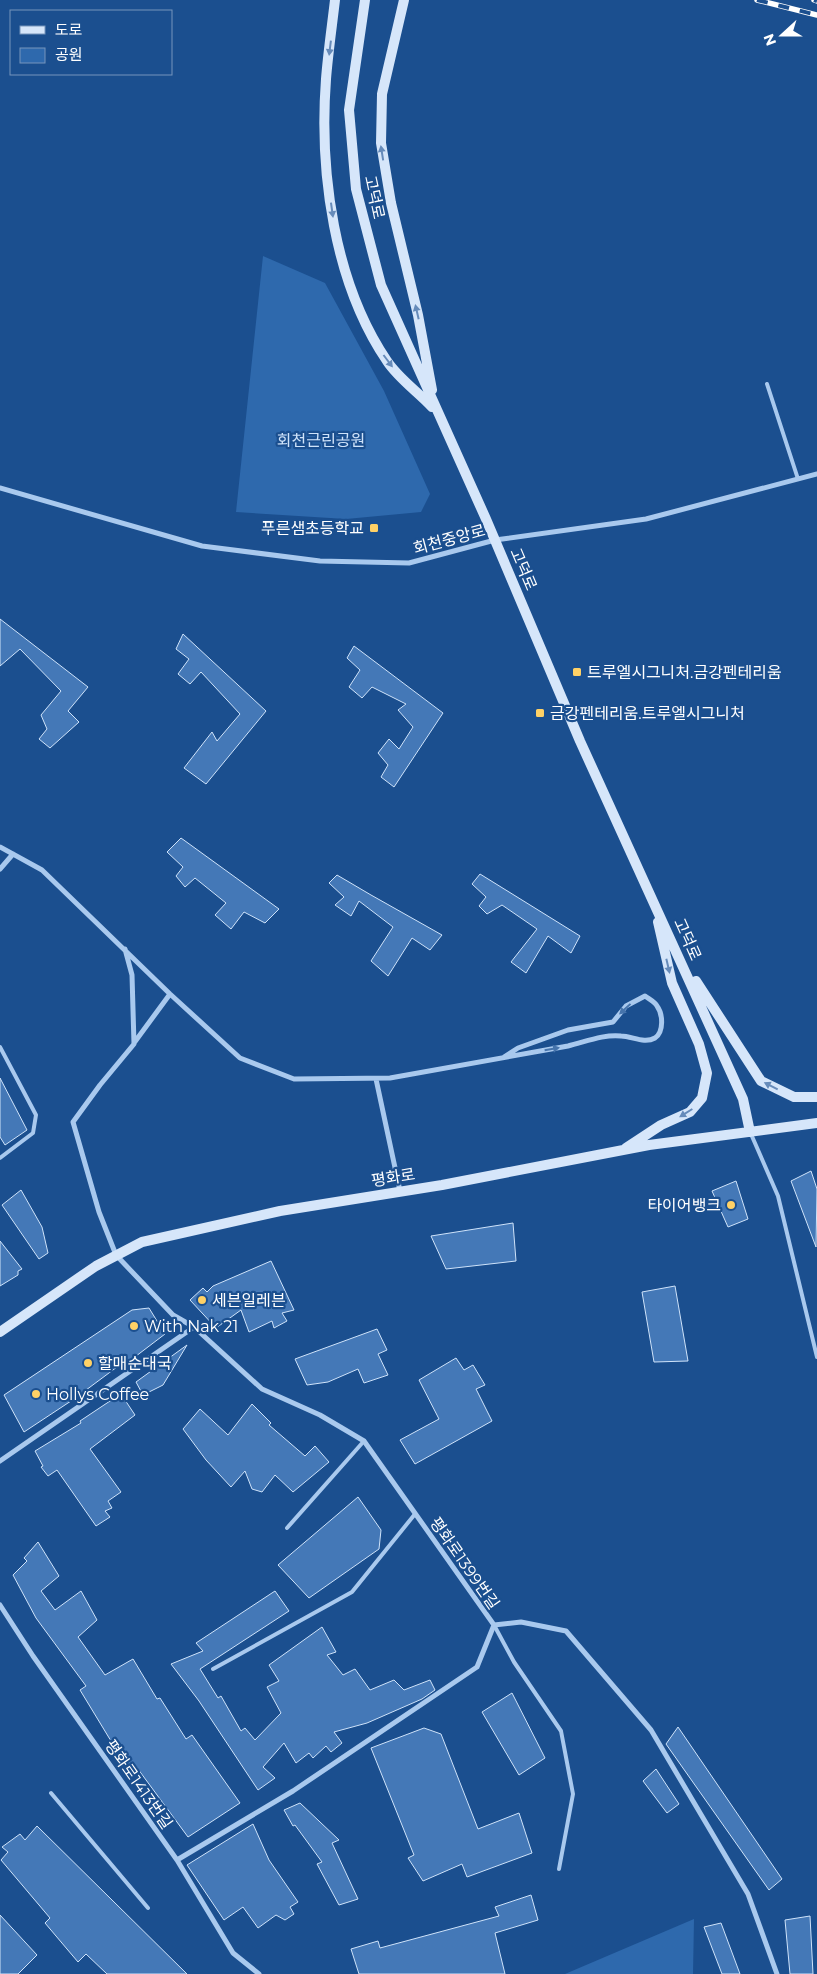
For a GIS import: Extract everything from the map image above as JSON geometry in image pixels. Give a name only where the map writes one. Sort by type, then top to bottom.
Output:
[{"type":"main road","points":[[335,0],[326,80],[326,168],[336,236],[352,291],[370,333],[388,363],[436,411]]},
{"type":"main road","name":"고덕로","points":[[365,0],[349,110],[356,189],[381,285],[495,540],[580,740],[745,1106],[750,1132]]},
{"type":"main road","points":[[404,0],[382,94],[381,144],[391,203],[418,315],[436,411]]},
{"type":"main road","points":[[620,1151],[661,1125],[690,1112],[702,1098],[707,1073],[699,1044],[672,983],[654,901]]},
{"type":"main road","points":[[677,952],[761,1081],[794,1097],[817,1097]]},
{"type":"main road","name":"평화로","points":[[0,1332],[116,1255],[142,1242],[179,1232],[280,1211],[400,1192],[620,1151],[817,1123]]},
{"type":"street","name":"회천중앙로","points":[[0,488],[202,546],[320,561],[409,563],[495,540],[646,519],[817,474]]},
{"type":"street","points":[[0,847],[42,870],[170,994],[240,1058],[294,1079],[376,1079],[504,1057],[621,1036],[643,1041],[655,1038],[660,1031],[662,1019],[657,1006],[645,996],[626,1006],[612,1022],[568,1030],[518,1048],[504,1057]]},
{"type":"street","points":[[0,869],[13,854]]},
{"type":"street","points":[[124,949],[132,976],[134,1044]]},
{"type":"street","points":[[116,1255],[99,1212],[73,1122],[134,1044],[170,994]]},
{"type":"street","points":[[376,1079],[400,1192]]},
{"type":"street","name":"평화로1399번길","points":[[116,1255],[173,1315],[194,1327],[262,1389],[320,1414],[364,1441],[494,1625],[521,1622],[566,1631],[651,1730],[748,1894],[777,1974]]},
{"type":"street","points":[[0,1461],[194,1327]]},
{"type":"street","name":"평화로1413번길","points":[[0,1605],[33,1656],[177,1860],[233,1953],[260,1974]]},
{"type":"street","points":[[177,1860],[292,1791],[477,1667],[494,1625]]},
{"type":"lane","points":[[767,384],[798,479]]},
{"type":"lane","points":[[0,1047],[36,1115],[33,1134],[0,1158]]},
{"type":"lane","points":[[750,1132],[778,1196],[817,1358]]},
{"type":"lane","points":[[287,1528],[364,1441]]},
{"type":"lane","points":[[213,1668],[352,1592],[415,1514]]},
{"type":"lane","points":[[494,1625],[514,1662],[561,1731],[573,1794],[559,1869]]},
{"type":"lane","points":[[51,1793],[148,1908]]},
{"type":"green space","name":"회천근린공원","points":[[263,256],[325,283],[384,391],[430,494],[421,512],[346,519],[236,512]]},
{"type":"green space","points":[[694,1919],[693,1974],[565,1974]]},
{"type":"building","points":[[0,619],[88,687],[68,711],[79,722],[50,748],[39,739],[47,729],[41,715],[61,691],[20,649],[0,666]]},
{"type":"building","points":[[183,634],[266,711],[206,784],[184,768],[212,732],[217,741],[240,714],[201,672],[190,684],[178,674],[189,659],[176,649]]},
{"type":"building","points":[[354,646],[443,713],[394,787],[381,777],[388,765],[378,753],[389,739],[399,749],[413,727],[398,710],[406,704],[372,687],[362,698],[349,687],[360,670],[347,658]]},
{"type":"building","points":[[181,838],[279,909],[265,923],[244,912],[231,929],[215,915],[226,903],[195,878],[185,887],[176,876],[183,867],[167,852]]},
{"type":"building","points":[[480,874],[580,936],[571,953],[548,936],[526,973],[511,962],[537,929],[502,905],[487,914],[479,906],[486,897],[472,884]]},
{"type":"building","points":[[337,875],[442,935],[430,950],[412,938],[388,976],[371,961],[393,927],[359,901],[351,916],[335,905],[344,897],[329,883]]},
{"type":"building","points":[[0,1078],[27,1130],[5,1145],[0,1137]]},
{"type":"building","points":[[811,1171],[817,1189],[816,1247],[791,1181]]},
{"type":"building","name":"타이어뱅크","points":[[736,1181],[748,1219],[728,1227],[712,1191]]},
{"type":"building","points":[[21,1190],[42,1227],[48,1253],[39,1259],[2,1205]]},
{"type":"building","points":[[513,1223],[516,1261],[446,1269],[431,1236]]},
{"type":"building","points":[[0,1241],[22,1269],[18,1271],[18,1275],[0,1286]]},
{"type":"building","points":[[271,1261],[294,1310],[282,1313],[287,1321],[274,1328],[272,1321],[249,1332],[241,1310],[216,1328],[190,1300],[203,1288],[207,1292],[213,1286]]},
{"type":"building","points":[[675,1286],[688,1361],[654,1362],[642,1292]]},
{"type":"building","points":[[149,1308],[165,1334],[123,1366],[121,1364],[74,1399],[24,1432],[4,1395],[132,1310]]},
{"type":"building","points":[[377,1329],[387,1350],[378,1354],[388,1375],[364,1383],[358,1369],[328,1382],[307,1385],[295,1359]]},
{"type":"building","points":[[187,1345],[163,1385],[143,1395],[136,1382]]},
{"type":"building","points":[[456,1358],[464,1370],[473,1365],[485,1385],[476,1389],[492,1421],[415,1464],[400,1440],[439,1419],[419,1380]]},
{"type":"building","points":[[116,1397],[125,1400],[135,1415],[90,1449],[121,1492],[108,1501],[112,1508],[105,1511],[110,1517],[96,1526],[57,1470],[48,1476],[41,1467],[43,1466],[35,1451],[81,1423],[80,1421]]},
{"type":"building","points":[[252,1404],[271,1423],[269,1425],[305,1456],[315,1446],[329,1462],[293,1492],[275,1475],[262,1492],[252,1489],[245,1471],[231,1487],[206,1460],[183,1429],[200,1409],[228,1435]]},
{"type":"building","points":[[358,1497],[381,1530],[379,1549],[309,1598],[278,1565]]},
{"type":"building","points":[[38,1542],[59,1576],[41,1591],[55,1610],[81,1591],[97,1620],[78,1637],[105,1675],[133,1659],[157,1699],[160,1698],[186,1739],[192,1735],[240,1803],[188,1837],[135,1765],[128,1769],[80,1690],[86,1686],[36,1618],[13,1575],[27,1561],[24,1558]]},
{"type":"building","points":[[275,1591],[289,1611],[200,1669],[218,1698],[221,1696],[241,1731],[245,1728],[255,1740],[281,1713],[267,1687],[279,1681],[269,1665],[322,1627],[336,1652],[327,1655],[343,1675],[355,1669],[370,1690],[394,1680],[404,1690],[430,1680],[435,1690],[422,1699],[367,1723],[334,1732],[342,1743],[331,1752],[326,1746],[313,1758],[309,1753],[296,1763],[284,1743],[263,1767],[275,1778],[258,1790],[199,1701],[171,1664],[203,1651],[196,1643]]},
{"type":"building","points":[[512,1693],[545,1758],[519,1775],[482,1712]]},
{"type":"building","points":[[678,1727],[782,1879],[769,1890],[666,1744]]},
{"type":"building","points":[[424,1728],[441,1734],[478,1829],[519,1813],[532,1853],[467,1877],[462,1864],[423,1881],[408,1858],[414,1855],[371,1748]]},
{"type":"building","points":[[656,1769],[679,1804],[667,1813],[643,1781]]},
{"type":"building","points":[[300,1803],[339,1840],[332,1843],[358,1899],[339,1905],[317,1864],[322,1862],[295,1825],[293,1826],[284,1810]]},
{"type":"building","points":[[253,1824],[269,1860],[298,1902],[290,1907],[294,1914],[285,1920],[276,1915],[258,1928],[243,1907],[224,1920],[187,1865]]},
{"type":"building","points":[[37,1826],[187,1974],[107,1974],[86,1954],[78,1962],[45,1923],[50,1918],[1,1860],[8,1852],[2,1847],[20,1834],[25,1840]]},
{"type":"building","points":[[531,1895],[538,1920],[495,1933],[505,1974],[359,1974],[351,1949],[378,1941],[380,1948],[499,1916],[495,1907]]},
{"type":"building","points":[[0,1915],[37,1955],[18,1974],[0,1974]]},
{"type":"building","points":[[810,1916],[813,1974],[790,1974],[785,1920]]},
{"type":"building","points":[[721,1923],[740,1974],[722,1974],[704,1927]]},
{"type":"railway","points":[[757,0],[817,15]]},
{"type":"place","name":"푸른샘초등학교","points":[[374,528]]},
{"type":"place","name":"트루엘시그니처.금강펜테리움","points":[[577,672]]},
{"type":"place","name":"금강펜테리움.트루엘시그니처","points":[[540,713]]},
{"type":"place","name":"타이어뱅크","points":[[731,1205]]},
{"type":"place","name":"세븐일레븐","points":[[202,1300]]},
{"type":"place","name":"With Nak 21","points":[[134,1326]]},
{"type":"place","name":"할매순대국","points":[[88,1363]]},
{"type":"place","name":"Hollys Coffee","points":[[36,1394]]}]
